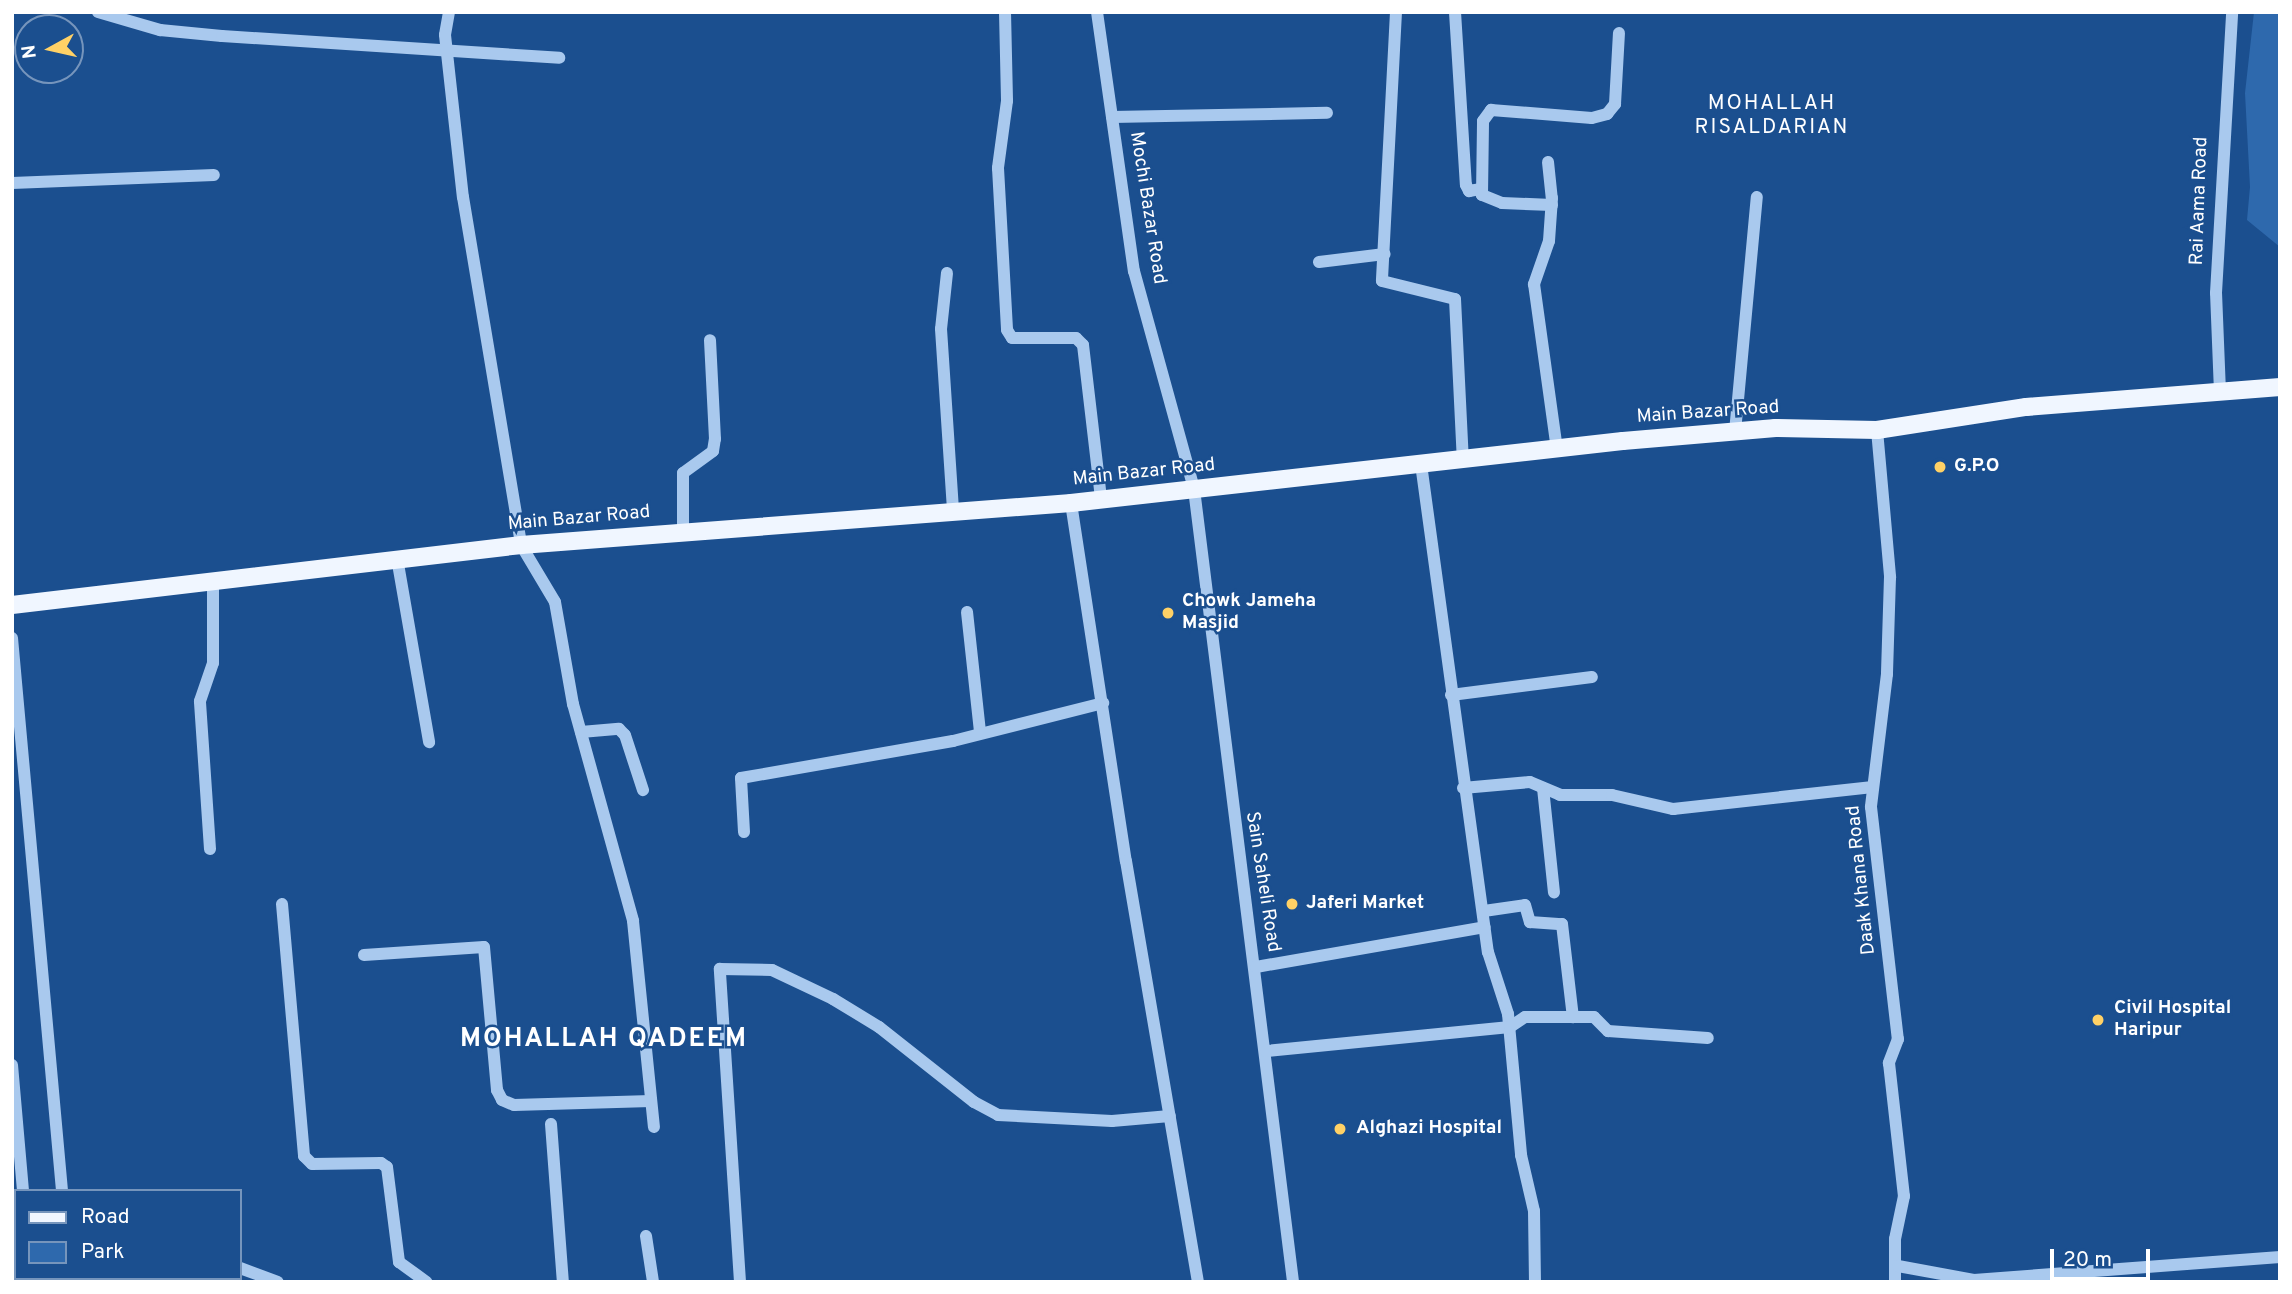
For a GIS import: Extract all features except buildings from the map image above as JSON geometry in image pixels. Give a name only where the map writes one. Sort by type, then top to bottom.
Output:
[{"type":"main road","name":"Main Bazar Road","points":[[12,605],[521,545],[953,509],[1072,503],[1735,432],[1877,430],[2026,407],[2280,387]]},
{"type":"street","points":[[98,12],[160,30],[559,58]]},
{"type":"street","points":[[449,12],[446,49],[463,197],[521,545],[555,602],[581,732],[633,921],[654,1127]]},
{"type":"street","points":[[1005,12],[1007,101],[998,168],[1007,330],[1012,338],[1076,338],[1083,345],[1101,499]]},
{"type":"street","name":"Mochi Bazar Road","points":[[1097,12],[1134,271],[1194,489]]},
{"type":"street","points":[[1396,12],[1385,254],[1381,275],[1388,285],[1455,299],[1463,460]]},
{"type":"street","points":[[1455,12],[1466,186],[1469,191],[1480,189]]},
{"type":"street","name":"Rai Aama Road","points":[[2220,392],[2216,293],[2232,12]]},
{"type":"street","points":[[1552,205],[1502,203],[1489,200],[1480,189],[1487,112],[1592,118],[1607,114],[1615,104],[1619,33]]},
{"type":"street","points":[[1112,117],[1327,113]]},
{"type":"street","points":[[1548,162],[1552,205],[1549,241],[1534,284],[1558,449]]},
{"type":"street","points":[[12,183],[214,175]]},
{"type":"street","points":[[1735,432],[1757,197]]},
{"type":"street","points":[[1320,262],[1385,254]]},
{"type":"street","points":[[947,273],[941,329],[953,509]]},
{"type":"street","points":[[683,531],[683,473],[713,451],[715,439],[710,340]]},
{"type":"street","name":"Daak Khana Road","points":[[1877,430],[1890,577],[1887,674],[1871,807],[1898,1039],[1889,1063],[1904,1196],[1895,1239],[1898,1266],[1895,1282]]},
{"type":"street","points":[[1421,464],[1463,788],[1485,927],[1510,1027],[1521,1155],[1534,1211],[1535,1282]]},
{"type":"street","name":"Sain Saheli Road","points":[[1194,489],[1230,799],[1256,967],[1293,1282]]},
{"type":"street","points":[[1072,503],[1198,1282]]},
{"type":"street","points":[[397,558],[429,742]]},
{"type":"street","points":[[210,849],[200,701],[213,663],[213,580]]},
{"type":"street","points":[[967,612],[980,732]]},
{"type":"street","points":[[12,638],[62,1189]]},
{"type":"street","points":[[1451,695],[1592,677]]},
{"type":"street","points":[[744,832],[741,778],[980,732],[1103,703]]},
{"type":"street","points":[[581,732],[619,729],[625,735],[643,790]]},
{"type":"street","points":[[1463,788],[1530,782],[1560,795],[1612,794],[1673,809],[1873,787]]},
{"type":"street","points":[[1543,788],[1555,892]]},
{"type":"street","points":[[282,904],[304,1156],[312,1164],[387,1167],[399,1262],[427,1282]]},
{"type":"street","points":[[1484,911],[1525,905],[1530,922],[1562,923],[1573,1017]]},
{"type":"street","points":[[1256,967],[1485,927]]},
{"type":"street","points":[[364,955],[484,947],[497,1090],[502,1100],[514,1105],[651,1101]]},
{"type":"street","points":[[740,1282],[720,969],[772,971],[833,999],[879,1027],[974,1102],[998,1115],[1112,1121],[1170,1116]]},
{"type":"street","points":[[1266,1051],[1510,1027],[1525,1017],[1594,1017],[1608,1031],[1708,1038]]},
{"type":"street","points":[[12,1065],[23,1189]]},
{"type":"street","points":[[551,1124],[563,1282]]},
{"type":"street","points":[[646,1236],[653,1282]]},
{"type":"street","points":[[1898,1266],[1975,1280],[2280,1257]]},
{"type":"street","points":[[242,1269],[278,1282]]},
{"type":"green space","points":[[2254,12],[2280,12],[2280,247],[2247,220],[2250,187],[2245,93]]},
{"type":"place","name":"G.P.O","points":[[1940,467]]},
{"type":"place","name":"Chowk Jameha Masjid","points":[[1168,613]]},
{"type":"place","name":"Jaferi Market","points":[[1292,904]]},
{"type":"place","name":"Civil Hospital Haripur","points":[[2098,1020]]},
{"type":"place","name":"Alghazi Hospital","points":[[1340,1129]]},
{"type":"district","name":"MOHALLAH RISALDARIAN","points":[[1772,116]]},
{"type":"district","name":"MOHALLAH QADEEM","points":[[604,1040]]}]
